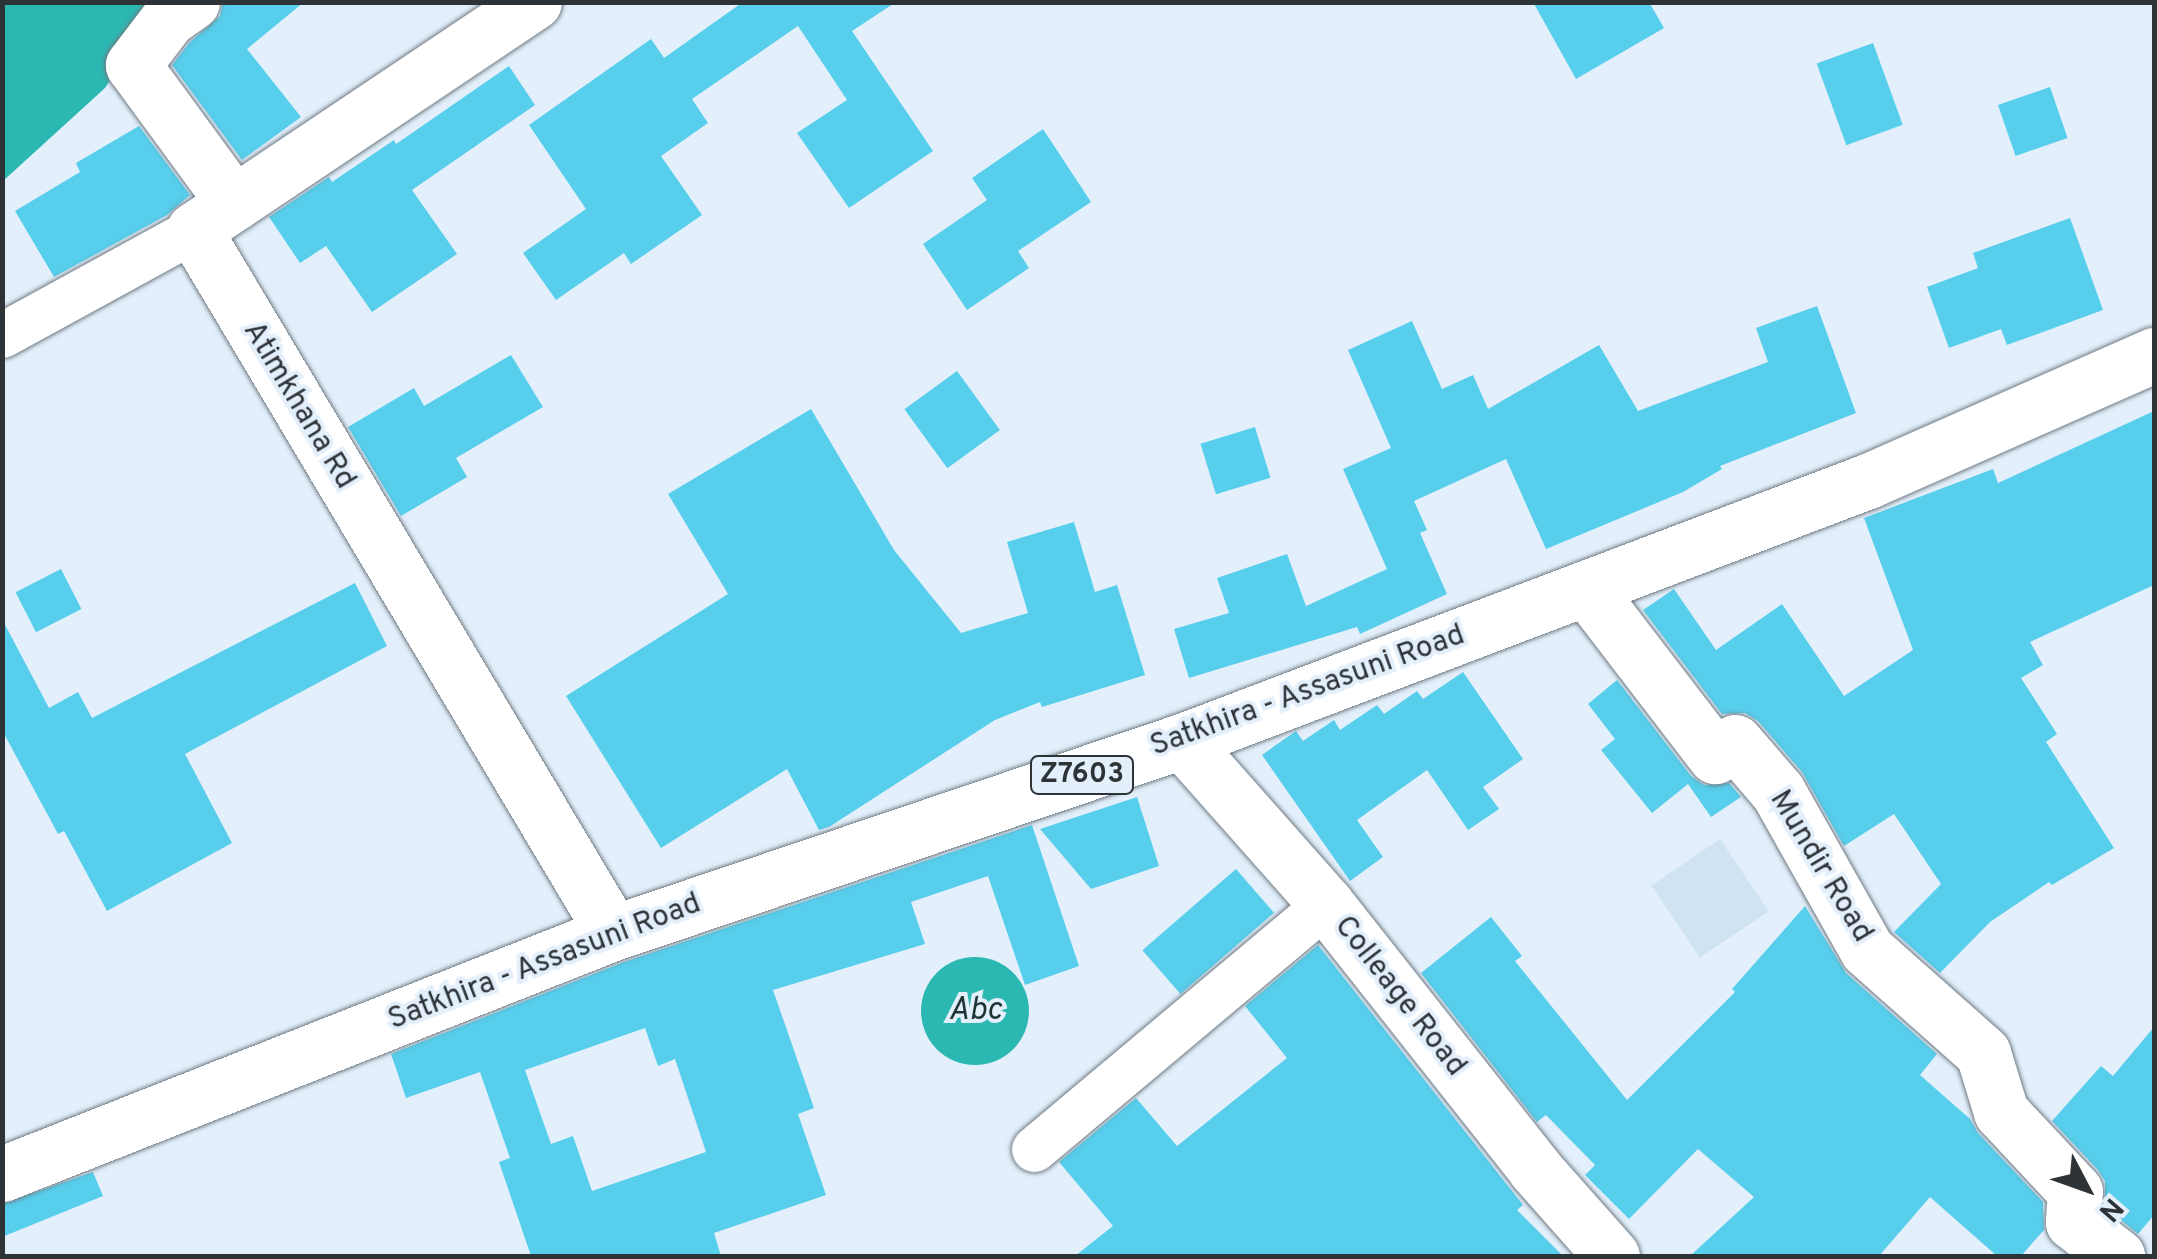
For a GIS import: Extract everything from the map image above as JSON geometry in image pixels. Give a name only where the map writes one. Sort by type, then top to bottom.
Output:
[{"type":"street","name":"Atimkhana Rd","points":[[192,2],[168,19],[133,65],[613,933]]},
{"type":"street","points":[[2,334],[214,217],[534,2]]},
{"type":"street","name":"Satkhira - Assasuni Road","points":[[2,1174],[613,933],[1182,741],[1868,481],[2154,355]]},
{"type":"street","name":"Mundir Road","points":[[1586,588],[1716,756],[1735,742],[1778,792],[1867,950],[1984,1053],[2000,1112],[2075,1192],[2072,1222],[2117,1256]]},
{"type":"street","name":"Colleage Road","points":[[1182,741],[1326,904],[1535,1169],[1612,1256]]},
{"type":"street","points":[[1034,1149],[1326,904]]},
{"type":"shaded area","points":[[1720,839],[1769,911],[1700,958],[1651,885]]},
{"type":"water","points":[[3,3],[184,3],[144,28],[105,88],[3,181]]},
{"type":"water","name":"Abc","points":[[975,957],[996,961],[1013,973],[1025,990],[1029,1011],[1025,1032],[1013,1049],[996,1061],[975,1065],[954,1061],[937,1049],[925,1032],[921,1011],[925,990],[937,973],[954,961]]},
{"type":"building","points":[[223,2],[304,2],[247,49],[301,117],[242,160],[172,65],[190,42],[220,16]]},
{"type":"building","points":[[743,2],[896,2],[852,31],[933,151],[849,208],[797,133],[847,100],[798,26],[692,99],[708,123],[661,156],[702,215],[631,264],[624,253],[556,300],[523,253],[586,209],[529,125],[651,39],[664,58]]},
{"type":"building","points":[[1533,2],[1649,2],[1664,28],[1576,79]]},
{"type":"building","points":[[1873,43],[1903,125],[1846,145],[1817,64]]},
{"type":"building","points":[[509,66],[535,105],[412,190],[457,254],[372,312],[326,246],[300,263],[269,217],[329,177],[332,182],[394,140],[396,144]]},
{"type":"building","points":[[2050,87],[2068,138],[2016,156],[1998,105]]},
{"type":"building","points":[[139,126],[190,195],[167,215],[54,277],[15,211],[80,172],[76,163]]},
{"type":"building","points":[[1043,129],[1091,202],[1018,251],[1029,268],[967,310],[923,244],[987,200],[972,178]]},
{"type":"building","points":[[2070,218],[2103,310],[2007,345],[2001,329],[1949,348],[1927,287],[1978,268],[1973,253]]},
{"type":"building","points":[[1817,306],[1856,413],[1720,466],[1722,469],[1683,492],[1546,549],[1506,459],[1414,501],[1427,530],[1420,533],[1447,594],[1360,634],[1357,627],[1189,678],[1174,629],[1229,613],[1217,578],[1287,554],[1306,606],[1387,569],[1343,469],[1391,448],[1348,350],[1412,321],[1442,389],[1473,375],[1488,409],[1599,345],[1638,411],[1768,362],[1756,328]]},
{"type":"building","points":[[511,355],[543,407],[456,458],[467,477],[401,516],[348,427],[414,388],[424,406]]},
{"type":"building","points":[[957,371],[1000,430],[947,468],[904,409]]},
{"type":"building","points":[[811,409],[894,550],[961,633],[1028,613],[1007,542],[1074,522],[1095,592],[1117,585],[1145,675],[1042,707],[1040,702],[995,720],[829,827],[819,830],[787,769],[661,848],[566,696],[728,594],[668,494]]},
{"type":"building","points":[[2154,411],[2154,585],[2030,642],[2043,665],[2021,678],[2057,734],[2046,742],[2114,848],[2052,885],[2049,882],[1990,922],[1940,973],[1894,932],[1941,884],[1894,814],[1844,846],[1802,772],[1758,721],[1745,713],[1722,714],[1643,610],[1674,589],[1716,650],[1782,604],[1844,696],[1913,650],[1864,518],[1993,469],[1998,483]]},
{"type":"building","points":[[1255,427],[1270,478],[1216,494],[1200,444]]},
{"type":"building","points":[[61,569],[81,609],[36,632],[16,592]]},
{"type":"building","points":[[355,583],[387,646],[185,754],[232,843],[107,911],[64,831],[58,834],[2,730],[2,619],[49,708],[78,692],[92,718]]},
{"type":"building","points":[[1463,672],[1523,759],[1483,787],[1499,809],[1468,830],[1427,770],[1357,820],[1383,857],[1350,881],[1262,755],[1296,731],[1303,741],[1334,720],[1340,730],[1377,705],[1384,714],[1417,691],[1423,699]]},
{"type":"building","points":[[1617,680],[1691,776],[1704,785],[1729,783],[1741,797],[1711,817],[1688,784],[1652,813],[1601,750],[1615,739],[1588,704]]},
{"type":"building","points":[[1137,797],[1159,866],[1091,889],[1040,829]]},
{"type":"building","points":[[1032,825],[1079,966],[1025,985],[988,876],[911,902],[925,944],[773,990],[814,1108],[798,1114],[826,1195],[714,1233],[721,1256],[531,1256],[499,1162],[510,1158],[480,1072],[406,1098],[391,1054],[624,962]],"holes":[[[645,1028],[658,1066],[675,1059],[706,1152],[592,1191],[573,1136],[551,1144],[525,1070]]]},
{"type":"building","points":[[1236,869],[1274,913],[1180,994],[1142,950]]},
{"type":"building","points":[[1805,906],[1846,973],[1937,1054],[1920,1075],[1970,1119],[1978,1133],[2043,1202],[2044,1230],[2021,1256],[1997,1256],[1930,1197],[1879,1256],[1690,1256],[1754,1197],[1698,1149],[1629,1219],[1585,1175],[1595,1165],[1546,1115],[1537,1122],[1421,973],[1491,917],[1522,956],[1515,961],[1627,1100],[1735,992],[1732,989]]},
{"type":"building","points":[[1318,945],[1523,1205],[1517,1210],[1563,1256],[1075,1256],[1113,1226],[1059,1162],[1136,1098],[1177,1146],[1287,1058],[1245,1006]]},
{"type":"building","points":[[2154,1027],[2154,1215],[2138,1234],[2105,1207],[2105,1181],[2052,1121],[2101,1066],[2113,1076]]},
{"type":"building","points":[[93,1172],[103,1196],[2,1237],[2,1204]]}]
